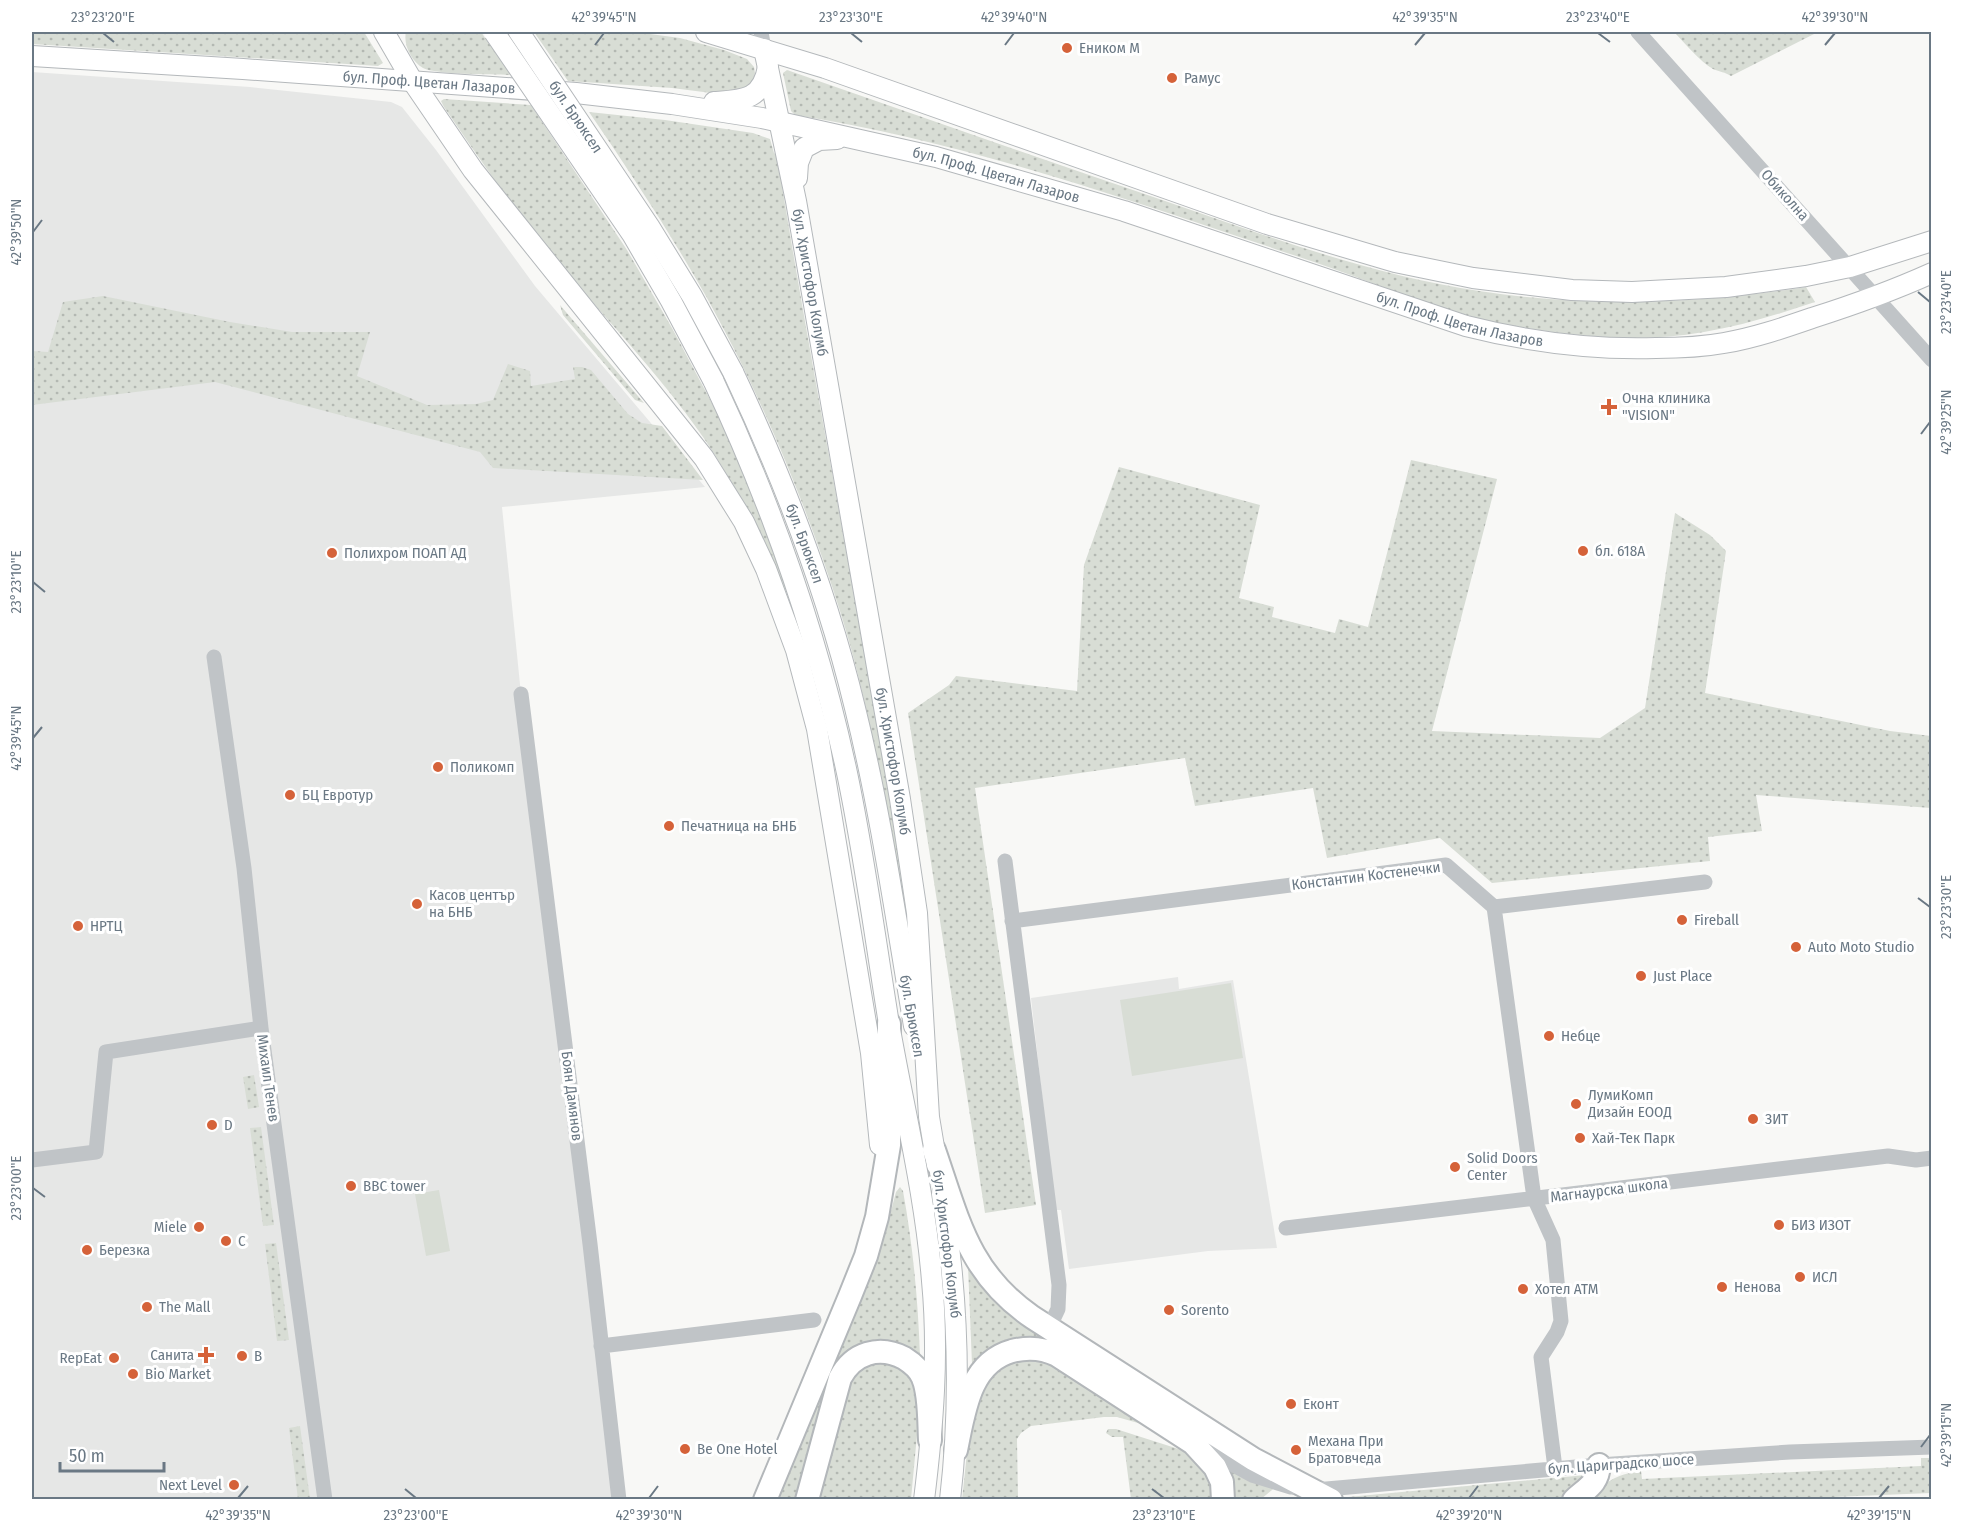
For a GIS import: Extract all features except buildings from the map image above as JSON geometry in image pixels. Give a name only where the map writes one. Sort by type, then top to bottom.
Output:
[{"type":"highway","points":[[765,1500],[862,1266],[883,1190],[891,1118],[889,1024]]},
{"type":"highway","points":[[934,1150],[964,1236],[984,1273],[1010,1302],[1253,1459],[1321,1495]]},
{"type":"highway","points":[[956,1450],[968,1399],[981,1371],[998,1356],[1022,1348],[1033,1348],[1057,1355],[1193,1443],[1211,1461],[1219,1475],[1222,1482],[1223,1500]]},
{"type":"highway","points":[[807,1500],[840,1378],[849,1364],[865,1353],[896,1354],[919,1371],[925,1385],[930,1440]]},
{"type":"highway","points":[[1574,1500],[1599,1476],[1599,1465]]},
{"type":"main road","points":[[384,32],[413,82],[473,170],[704,458],[723,486],[757,547],[778,598],[796,650],[817,729],[866,884]]},
{"type":"main road","points":[[400,32],[401,61]]},
{"type":"main road","name":"бул. Брюксел","points":[[494,32],[632,234],[671,300],[713,380],[762,492],[810,630],[847,774],[866,884]]},
{"type":"main road","name":"бул. Брюксел","points":[[519,32],[649,226],[692,296],[733,372],[774,461],[795,516],[822,592],[844,667],[878,813],[929,1117]]},
{"type":"main road","points":[[706,32],[836,72],[1267,224],[1367,255],[1428,270],[1572,290],[1632,292],[1726,287],[1806,276],[1850,267],[1932,241]]},
{"type":"main road","points":[[672,104],[749,98],[760,88],[767,76],[764,49]]},
{"type":"main road","name":"бул. Христофор Колумб","points":[[764,49],[796,201],[916,902],[921,947],[929,1117],[953,1275],[957,1327],[956,1450],[950,1500]]},
{"type":"main road","name":"бул. Проф. Цветан Лазаров","points":[[32,56],[576,93],[672,104],[780,122],[965,164],[1114,207],[1453,322],[1535,341],[1607,349],[1724,343],[1774,331],[1876,297],[1932,273]]},
{"type":"main road","points":[[796,201],[798,163],[804,148],[819,140],[855,138]]},
{"type":"main road","points":[[817,729],[871,1053],[883,1190]]},
{"type":"main road","name":"бул. Христофор Колумб","points":[[866,884],[927,1228],[932,1282],[935,1379],[924,1500]]},
{"type":"street","name":"Обиколна","points":[[1638,32],[1932,360]]},
{"type":"street","name":"Михаил Тенев","points":[[214,657],[244,868],[261,1028],[325,1500]]},
{"type":"street","name":"Боян Дамянов","points":[[521,694],[589,1232],[619,1500]]},
{"type":"street","points":[[1005,861],[1059,1285],[1058,1309],[1049,1328]]},
{"type":"street","name":"Константин Костенечки","points":[[1012,921],[1446,865],[1494,907]]},
{"type":"street","points":[[1556,1468],[1541,1357],[1562,1321],[1553,1240],[1534,1198],[1494,907],[1705,882]]},
{"type":"street","points":[[32,1160],[96,1152],[106,1052],[261,1028]]},
{"type":"street","name":"Магнаурска школа","points":[[1286,1228],[1888,1156],[1916,1160],[1932,1158]]},
{"type":"street","points":[[601,1346],[814,1320]]},
{"type":"street","name":"бул. Цариградско шосе","points":[[1193,1443],[1252,1475],[1280,1485],[1321,1495],[1556,1468],[1790,1452],[1932,1447]]},
{"type":"shaded area","points":[[32,32],[364,32],[383,63],[378,66],[32,44]]},
{"type":"shaded area","points":[[406,32],[481,32],[511,75],[452,73],[423,68],[409,52]]},
{"type":"shaded area","points":[[534,32],[635,32],[680,38],[747,59],[754,67],[752,87],[727,95],[672,88],[568,81]]},
{"type":"shaded area","points":[[1674,32],[1818,32],[1731,76],[1708,66]]},
{"type":"shaded area","points":[[787,70],[1322,254],[1439,284],[1520,296],[1602,302],[1725,297],[1806,287],[1815,302],[1732,326],[1676,336],[1648,338],[1564,334],[1481,319],[1058,178],[927,142],[795,115],[791,111],[783,73]]},
{"type":"shaded area","points":[[32,72],[250,87],[391,102],[402,107],[535,286],[705,487],[502,507],[521,694],[619,1499],[32,1499]]},
{"type":"shaded area","points":[[444,99],[531,105],[627,250],[722,422],[765,525],[793,606],[740,498],[703,437],[665,387],[530,227],[444,107],[441,101]]},
{"type":"shaded area","points":[[589,112],[753,133],[770,139],[774,153],[777,155],[866,661],[915,965],[882,787],[853,654],[826,569],[795,485],[760,403],[720,322],[660,219]]},
{"type":"shaded area","points":[[103,296],[292,332],[370,332],[357,376],[427,405],[476,404],[493,400],[508,364],[530,371],[531,386],[575,379],[573,367],[582,367],[591,370],[628,414],[642,423],[662,426],[703,480],[493,468],[480,452],[215,382],[32,405],[32,351],[48,352],[63,302]]},
{"type":"shaded area","points":[[560,305],[644,403],[635,400],[563,315]]},
{"type":"shaded area","points":[[1411,460],[1497,479],[1432,731],[1600,738],[1645,708],[1675,513],[1710,535],[1726,551],[1705,693],[1890,731],[1931,736],[1931,808],[1756,795],[1762,831],[1708,837],[1710,861],[1492,883],[1440,838],[1327,858],[1313,788],[1195,806],[1185,758],[975,788],[1036,1205],[985,1213],[908,713],[949,685],[956,676],[1077,691],[1084,565],[1119,467],[1260,505],[1239,598],[1274,607],[1272,617],[1335,633],[1339,619],[1368,627]]},
{"type":"shaded area","points":[[1178,977],[1179,989],[1233,980],[1277,1248],[1208,1251],[1069,1269],[1061,1210],[1055,1210],[1031,998]]},
{"type":"shaded area","points":[[1231,983],[1243,1058],[1132,1076],[1120,1000]]},
{"type":"shaded area","points":[[254,1075],[259,1107],[248,1109],[243,1077]]},
{"type":"shaded area","points":[[261,1127],[274,1225],[263,1226],[250,1128]]},
{"type":"shaded area","points":[[900,1187],[903,1191],[912,1253],[920,1356],[866,1345],[798,1499],[778,1500],[858,1305],[886,1230],[896,1192]]},
{"type":"shaded area","points":[[439,1190],[450,1251],[426,1256],[415,1194]]},
{"type":"shaded area","points":[[276,1243],[289,1340],[277,1341],[265,1244]]},
{"type":"shaded area","points":[[969,1266],[1057,1342],[972,1364]]},
{"type":"shaded area","points":[[1010,1359],[1044,1359],[1152,1427],[1117,1417],[1031,1426],[1017,1439],[1018,1499],[962,1500],[970,1423],[982,1381]]},
{"type":"shaded area","points":[[892,1362],[913,1375],[920,1403],[911,1499],[814,1500],[847,1382],[862,1364]]},
{"type":"shaded area","points":[[300,1426],[310,1499],[298,1499],[289,1428]]},
{"type":"shaded area","points":[[1108,1429],[1116,1429],[1188,1452],[1205,1465],[1216,1499],[1131,1499],[1123,1437],[1112,1437],[1106,1433]]},
{"type":"shaded area","points":[[1921,1458],[1931,1458],[1931,1493],[1760,1500],[1583,1500],[1617,1477],[1632,1472],[1641,1471],[1642,1479],[1921,1466]]},
{"type":"shaded area","points":[[1222,1464],[1273,1489],[1261,1499],[1230,1499]]},
{"type":"shaded area","points":[[1586,1475],[1563,1499],[1345,1499],[1348,1497]]},
{"type":"place","name":"Еником М","points":[[1067,48]]},
{"type":"place","name":"Рамус","points":[[1172,78]]},
{"type":"place","name":"Очна клиника \"VISION\"","points":[[1609,407]]},
{"type":"place","name":"бл. 618А","points":[[1583,551]]},
{"type":"place","name":"Полихром ПОАП АД","points":[[332,553]]},
{"type":"place","name":"Поликомп","points":[[438,767]]},
{"type":"place","name":"БЦ Евротур","points":[[290,795]]},
{"type":"place","name":"Печатница на БНБ","points":[[669,826]]},
{"type":"place","name":"Касов център на БНБ","points":[[417,904]]},
{"type":"place","name":"Fireball","points":[[1682,920]]},
{"type":"place","name":"НРТЦ","points":[[78,926]]},
{"type":"place","name":"Auto Moto Studio","points":[[1796,947]]},
{"type":"place","name":"Just Place","points":[[1641,976]]},
{"type":"place","name":"Небце","points":[[1549,1036]]},
{"type":"place","name":"ЛумиКомп Дизайн ЕООД","points":[[1576,1104]]},
{"type":"place","name":"ЗИТ","points":[[1753,1119]]},
{"type":"place","name":"D","points":[[212,1125]]},
{"type":"place","name":"Хай-Тек Парк","points":[[1580,1138]]},
{"type":"place","name":"Solid Doors Center","points":[[1455,1167]]},
{"type":"place","name":"BBC tower","points":[[351,1186]]},
{"type":"place","name":"БИЗ ИЗОТ","points":[[1779,1225]]},
{"type":"place","name":"Miele","points":[[199,1227]]},
{"type":"place","name":"C","points":[[226,1241]]},
{"type":"place","name":"Березка","points":[[87,1250]]},
{"type":"place","name":"ИСЛ","points":[[1800,1277]]},
{"type":"place","name":"Ненова","points":[[1722,1287]]},
{"type":"place","name":"Хотел АТМ","points":[[1523,1289]]},
{"type":"place","name":"The Mall","points":[[147,1307]]},
{"type":"place","name":"Sorento","points":[[1169,1310]]},
{"type":"place","name":"Санита","points":[[206,1355]]},
{"type":"place","name":"B","points":[[242,1356]]},
{"type":"place","name":"RepEat","points":[[114,1358]]},
{"type":"place","name":"Bio Market","points":[[133,1374]]},
{"type":"place","name":"Еконт","points":[[1291,1404]]},
{"type":"place","name":"Be One Hotel","points":[[685,1449]]},
{"type":"place","name":"Механа При Братовчеда","points":[[1296,1450]]},
{"type":"place","name":"Next Level","points":[[234,1485]]}]
